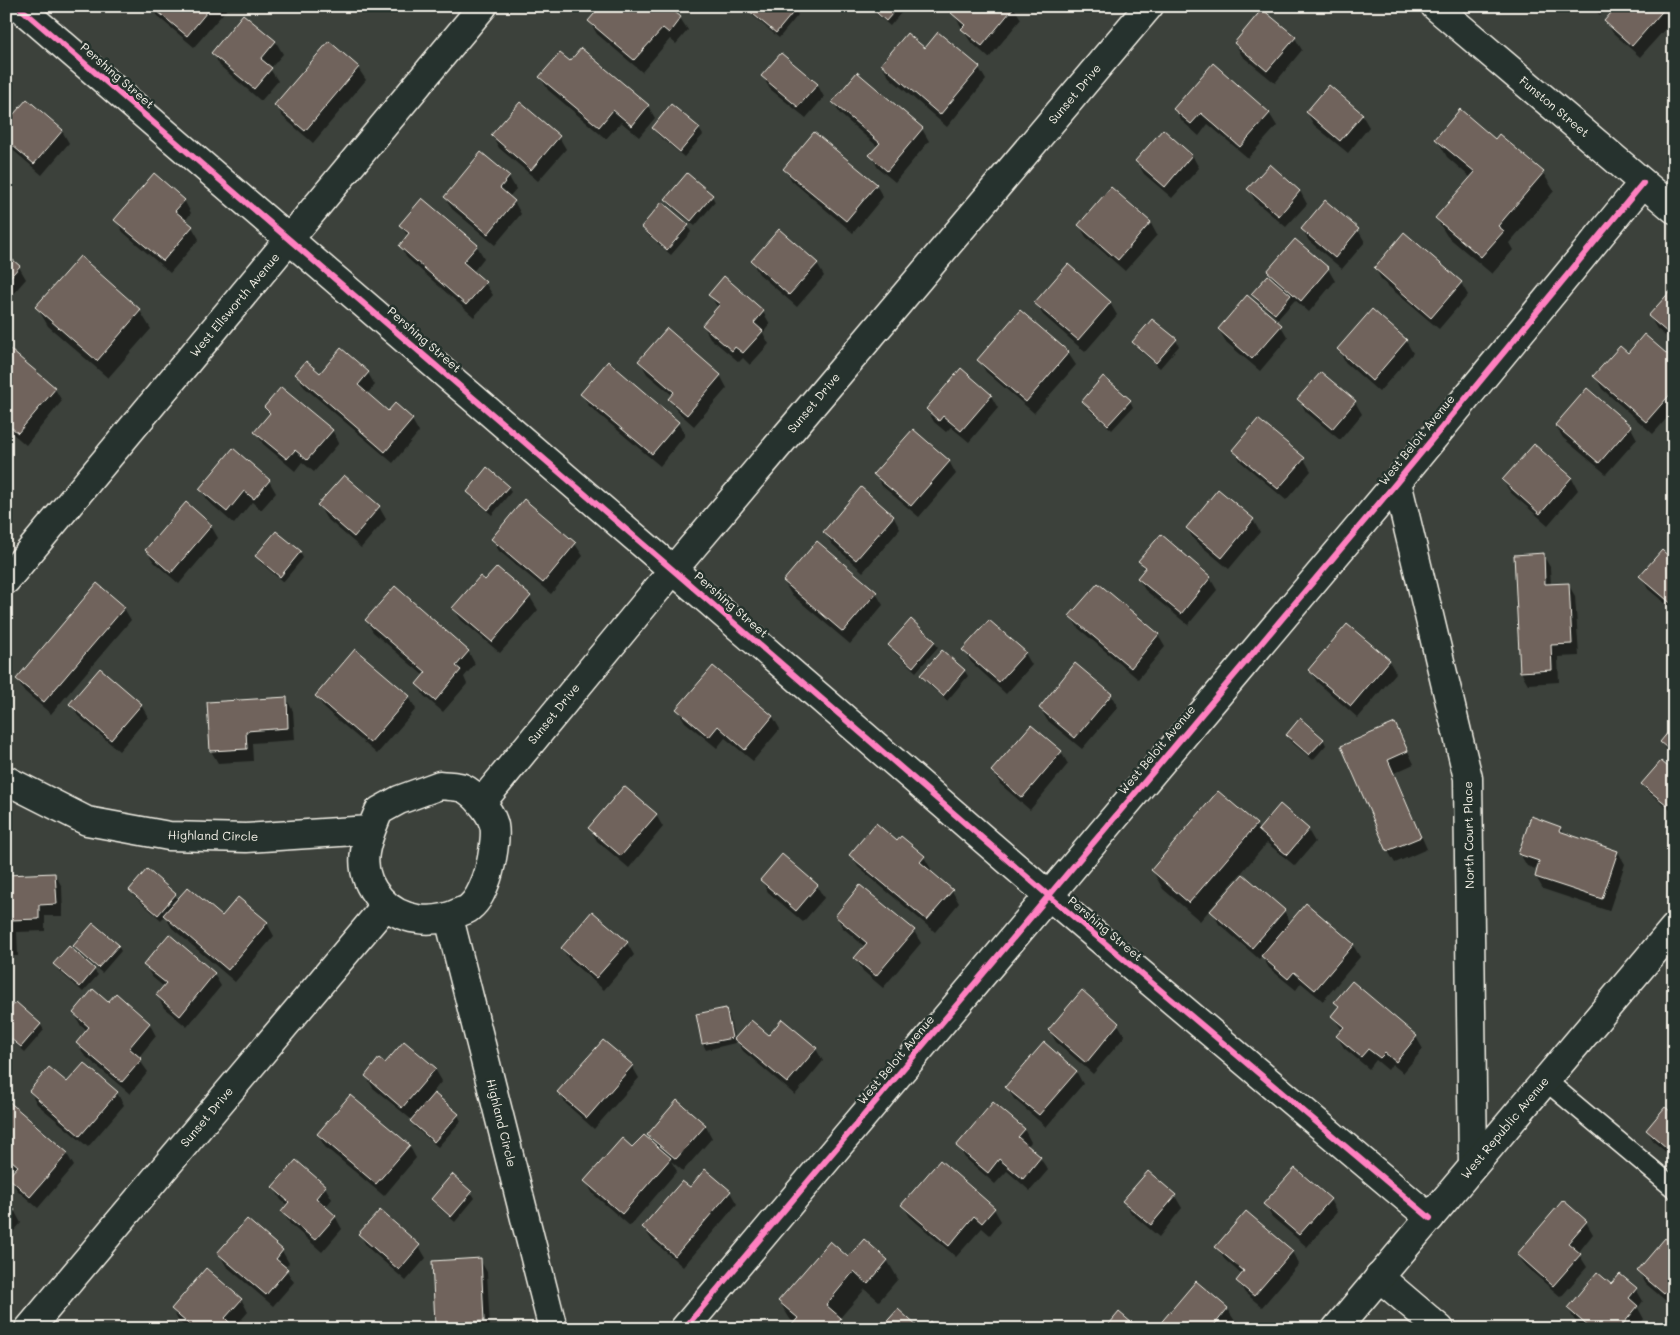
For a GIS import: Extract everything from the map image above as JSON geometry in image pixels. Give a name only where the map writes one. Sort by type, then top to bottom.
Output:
[{"type":"street","name":"Pershing Street","points":[[18,6],[1049,896],[1430,1218]]},
{"type":"street","name":"West Ellsworth Avenue","points":[[6,580],[483,6]]},
{"type":"street","name":"Sunset Drive","points":[[481,803],[673,570],[1149,6]]},
{"type":"street","name":"Funston Street","points":[[1435,6],[1674,209]]},
{"type":"street","name":"West Beloit Avenue","points":[[684,1329],[1397,482],[1643,183]]},
{"type":"street","name":"North Court Place","points":[[1397,482],[1468,778],[1473,1166]]},
{"type":"street","name":"Highland Circle","points":[[6,780],[87,821],[169,836],[246,838],[370,830]]},
{"type":"street","points":[[440,785],[462,788],[481,803],[494,823],[494,846],[490,867],[481,893],[470,908],[450,918],[427,921],[405,916],[386,905],[370,888],[364,868],[365,849],[370,830],[379,811],[398,800],[440,785]]},
{"type":"street","name":"Sunset Drive","points":[[29,1329],[386,905]]},
{"type":"street","name":"Highland Circle","points":[[450,918],[553,1329]]},
{"type":"street","name":"West Republic Avenue","points":[[1336,1329],[1674,928]]},
{"type":"street","points":[[1379,1278],[1440,1329]]},
{"type":"lane","points":[[1545,1080],[1674,1188]]},
{"type":"building","points":[[151,6],[212,6],[187,36]]},
{"type":"building","points":[[601,6],[668,6],[681,17],[669,33],[663,28],[634,60],[588,21]]},
{"type":"building","points":[[752,6],[793,6],[796,9],[776,33],[748,10]]},
{"type":"building","points":[[869,6],[899,6],[886,21]]},
{"type":"building","points":[[952,6],[1015,6],[982,46],[961,29],[965,25],[951,13],[955,9]]},
{"type":"building","points":[[1617,6],[1667,6],[1632,46],[1604,21]]},
{"type":"building","points":[[1262,9],[1296,37],[1267,71],[1234,43]]},
{"type":"building","points":[[243,14],[276,41],[261,59],[272,68],[254,89],[211,53]]},
{"type":"building","points":[[938,32],[980,67],[940,115],[881,64],[907,33],[925,48]]},
{"type":"building","points":[[329,41],[359,67],[305,131],[274,105]]},
{"type":"building","points":[[581,48],[649,105],[632,126],[613,110],[599,127],[539,77],[560,53],[570,61]]},
{"type":"building","points":[[781,53],[818,84],[798,107],[761,76]]},
{"type":"building","points":[[1213,63],[1270,113],[1240,147],[1201,113],[1191,124],[1173,109]]},
{"type":"building","points":[[857,72],[923,128],[887,171],[869,155],[880,143],[832,102]]},
{"type":"building","points":[[1329,85],[1363,114],[1340,141],[1306,112]]},
{"type":"building","points":[[27,99],[63,130],[34,164],[6,140],[6,123]]},
{"type":"building","points":[[520,102],[560,136],[531,170],[491,135]]},
{"type":"building","points":[[671,104],[700,128],[680,152],[652,128]]},
{"type":"building","points":[[1460,109],[1495,139],[1499,134],[1544,172],[1498,226],[1504,231],[1481,257],[1435,218],[1475,172],[1435,139]]},
{"type":"building","points":[[1163,129],[1192,155],[1165,187],[1135,161]]},
{"type":"building","points":[[814,132],[877,184],[846,221],[783,169]]},
{"type":"building","points":[[481,152],[510,176],[500,188],[515,201],[488,234],[444,197]]},
{"type":"building","points":[[1270,164],[1300,191],[1279,216],[1247,189]]},
{"type":"building","points":[[154,173],[185,200],[175,211],[193,226],[163,261],[114,220]]},
{"type":"building","points":[[687,173],[713,195],[691,221],[665,199]]},
{"type":"building","points":[[1111,187],[1151,222],[1118,260],[1078,225]]},
{"type":"building","points":[[422,198],[478,245],[463,262],[486,282],[466,305],[399,246],[409,233],[399,225]]},
{"type":"building","points":[[1325,200],[1359,229],[1335,258],[1301,229]]},
{"type":"building","points":[[662,202],[689,225],[667,250],[641,227]]},
{"type":"building","points":[[779,229],[818,263],[789,295],[751,261]]},
{"type":"building","points":[[1404,232],[1462,282],[1431,318],[1374,268]]},
{"type":"building","points":[[1295,239],[1329,268],[1301,301],[1267,271]]},
{"type":"building","points":[[6,254],[20,266],[6,282]]},
{"type":"building","points":[[80,256],[141,310],[97,361],[35,307]]},
{"type":"building","points":[[1068,264],[1111,302],[1078,340],[1034,303]]},
{"type":"building","points":[[1268,275],[1291,295],[1275,314],[1251,294]]},
{"type":"building","points":[[724,276],[764,311],[754,323],[763,331],[743,353],[735,347],[732,351],[702,325],[720,304],[708,295]]},
{"type":"building","points":[[1674,287],[1674,338],[1648,316]]},
{"type":"building","points":[[1247,295],[1282,325],[1252,359],[1218,329]]},
{"type":"building","points":[[1372,309],[1407,340],[1372,381],[1337,349]]},
{"type":"building","points":[[1020,310],[1069,352],[1026,402],[977,360]]},
{"type":"building","points":[[1152,319],[1177,339],[1156,363],[1132,342]]},
{"type":"building","points":[[667,328],[721,375],[687,415],[668,399],[674,392],[638,361]]},
{"type":"building","points":[[1644,334],[1674,360],[1674,390],[1646,422],[1593,376],[1620,346],[1628,353]]},
{"type":"building","points":[[6,346],[56,388],[18,433],[6,423],[6,407],[8,405],[6,403]]},
{"type":"building","points":[[341,348],[369,372],[358,385],[388,411],[395,403],[413,419],[385,452],[295,374],[306,361],[320,373]]},
{"type":"building","points":[[608,361],[679,422],[652,454],[580,394]]},
{"type":"building","points":[[961,368],[992,395],[961,431],[943,416],[939,421],[926,409]]},
{"type":"building","points":[[1321,372],[1356,401],[1332,429],[1297,399]]},
{"type":"building","points":[[1103,376],[1131,400],[1108,425],[1082,401]]},
{"type":"building","points":[[281,387],[333,430],[307,460],[295,450],[287,459],[254,432],[270,413],[264,407]]},
{"type":"building","points":[[1587,388],[1631,426],[1599,463],[1555,425]]},
{"type":"building","points":[[1258,419],[1305,458],[1278,489],[1232,450]]},
{"type":"building","points":[[913,429],[950,461],[911,506],[873,474]]},
{"type":"building","points":[[1534,444],[1572,477],[1540,514],[1502,480]]},
{"type":"building","points":[[233,448],[270,480],[254,499],[244,491],[227,512],[199,489]]},
{"type":"building","points":[[487,467],[509,486],[488,510],[467,492]]},
{"type":"building","points":[[344,475],[380,506],[354,537],[317,505]]},
{"type":"building","points":[[861,487],[894,516],[856,560],[823,532]]},
{"type":"building","points":[[1218,489],[1254,519],[1222,558],[1186,528]]},
{"type":"building","points":[[524,499],[576,543],[543,583],[491,539]]},
{"type":"building","points":[[186,502],[212,525],[171,573],[145,550]]},
{"type":"building","points":[[276,531],[301,551],[280,577],[255,556]]},
{"type":"building","points":[[1161,534],[1211,577],[1181,614],[1137,578],[1146,567],[1138,561]]},
{"type":"building","points":[[817,541],[877,592],[843,632],[783,581]]},
{"type":"building","points":[[1662,550],[1674,561],[1674,606],[1639,576]]},
{"type":"building","points":[[1544,553],[1545,584],[1569,583],[1572,644],[1551,645],[1552,670],[1520,672],[1514,555]]},
{"type":"building","points":[[497,567],[531,596],[492,642],[452,608],[480,576],[485,580]]},
{"type":"building","points":[[97,583],[125,607],[44,702],[16,679]]},
{"type":"building","points":[[1098,583],[1159,634],[1131,668],[1069,616]]},
{"type":"building","points":[[395,586],[469,651],[456,666],[461,670],[435,701],[416,684],[426,672],[365,620]]},
{"type":"building","points":[[911,619],[935,641],[913,667],[888,645]]},
{"type":"building","points":[[989,620],[1026,652],[999,682],[962,650]]},
{"type":"building","points":[[1347,624],[1390,660],[1351,706],[1308,670]]},
{"type":"building","points":[[355,649],[410,696],[370,743],[315,696]]},
{"type":"building","points":[[942,650],[965,670],[943,696],[920,675]]},
{"type":"building","points":[[1075,663],[1112,694],[1075,738],[1039,708]]},
{"type":"building","points":[[713,666],[773,716],[745,750],[718,726],[709,737],[676,709]]},
{"type":"building","points":[[100,668],[142,704],[111,740],[69,704]]},
{"type":"building","points":[[287,697],[288,728],[246,731],[247,749],[210,751],[207,702]]},
{"type":"building","points":[[1300,718],[1324,739],[1309,755],[1286,735]]},
{"type":"building","points":[[1395,723],[1408,751],[1388,760],[1421,837],[1387,851],[1341,746]]},
{"type":"building","points":[[1031,725],[1062,751],[1022,798],[991,771]]},
{"type":"building","points":[[1674,725],[1674,754],[1660,742]]},
{"type":"building","points":[[1661,761],[1674,772],[1674,797],[1667,805],[1641,784]]},
{"type":"building","points":[[624,786],[657,814],[621,856],[588,828]]},
{"type":"building","points":[[1218,791],[1257,824],[1189,903],[1151,870]]},
{"type":"building","points":[[1280,804],[1309,829],[1287,855],[1258,830]]},
{"type":"building","points":[[1531,816],[1561,827],[1559,831],[1618,851],[1602,899],[1535,877],[1539,861],[1518,854]]},
{"type":"building","points":[[876,823],[897,841],[901,836],[925,856],[920,862],[953,890],[927,920],[849,855]]},
{"type":"building","points":[[782,854],[818,885],[796,911],[760,880]]},
{"type":"building","points":[[147,869],[176,894],[158,915],[129,890]]},
{"type":"building","points":[[55,873],[57,904],[39,905],[39,919],[11,920],[11,944],[6,944],[6,875]]},
{"type":"building","points":[[1243,874],[1285,910],[1252,948],[1210,911]]},
{"type":"building","points":[[860,885],[915,930],[876,976],[854,958],[867,943],[835,916]]},
{"type":"building","points":[[188,887],[222,916],[238,897],[268,922],[228,970],[163,915]]},
{"type":"building","points":[[1306,903],[1354,944],[1315,990],[1294,972],[1288,979],[1261,956]]},
{"type":"building","points":[[592,911],[628,942],[596,978],[561,948]]},
{"type":"building","points":[[93,923],[119,945],[98,968],[73,946]]},
{"type":"building","points":[[169,934],[215,973],[180,1016],[156,995],[166,983],[143,965]]},
{"type":"building","points":[[69,946],[95,969],[80,987],[53,964]]},
{"type":"building","points":[[1352,981],[1417,1036],[1396,1062],[1385,1053],[1380,1058],[1368,1049],[1361,1057],[1336,1036],[1344,1027],[1331,1016],[1339,1006],[1334,1002]]},
{"type":"building","points":[[93,989],[108,1002],[116,993],[150,1023],[129,1048],[142,1059],[122,1082],[76,1043],[89,1027],[73,1013]]},
{"type":"building","points":[[1082,990],[1119,1023],[1086,1063],[1048,1030]]},
{"type":"building","points":[[16,1002],[41,1024],[21,1047],[6,1035],[6,1013]]},
{"type":"building","points":[[726,1008],[732,1038],[702,1044],[696,1014]]},
{"type":"building","points":[[782,1019],[817,1048],[787,1083],[734,1039],[751,1020],[769,1035]]},
{"type":"building","points":[[603,1040],[633,1065],[587,1118],[557,1092]]},
{"type":"building","points":[[404,1041],[436,1068],[402,1108],[365,1076],[379,1058],[385,1063]]},
{"type":"building","points":[[1044,1042],[1077,1071],[1039,1115],[1005,1087]]},
{"type":"building","points":[[84,1063],[118,1092],[80,1136],[29,1091],[49,1067],[67,1082]]},
{"type":"building","points":[[434,1093],[459,1114],[434,1142],[410,1121]]},
{"type":"building","points":[[350,1095],[410,1145],[376,1184],[317,1134]]},
{"type":"building","points":[[6,1099],[68,1153],[30,1197],[8,1177],[18,1166],[6,1156]]},
{"type":"building","points":[[677,1100],[706,1125],[676,1159],[647,1135]]},
{"type":"building","points":[[993,1102],[1025,1129],[1018,1137],[1041,1157],[1023,1179],[999,1159],[988,1173],[956,1146]]},
{"type":"building","points":[[1665,1107],[1674,1114],[1674,1154],[1646,1130]]},
{"type":"building","points":[[644,1135],[671,1158],[622,1214],[584,1181],[622,1138],[632,1147]]},
{"type":"building","points":[[296,1160],[326,1186],[316,1198],[336,1216],[315,1240],[281,1212],[289,1202],[272,1187]]},
{"type":"building","points":[[940,1160],[995,1208],[982,1223],[974,1216],[949,1246],[901,1205]]},
{"type":"building","points":[[1295,1168],[1331,1199],[1299,1235],[1263,1204]]},
{"type":"building","points":[[705,1169],[731,1191],[675,1256],[642,1227],[682,1181],[690,1187]]},
{"type":"building","points":[[1148,1171],[1176,1195],[1151,1225],[1122,1201]]},
{"type":"building","points":[[452,1174],[472,1192],[451,1217],[431,1199]]},
{"type":"building","points":[[1563,1200],[1587,1221],[1568,1243],[1581,1254],[1553,1286],[1517,1254]]},
{"type":"building","points":[[6,1202],[15,1210],[6,1220]]},
{"type":"building","points":[[380,1210],[420,1245],[399,1270],[358,1234]]},
{"type":"building","points":[[1246,1211],[1293,1251],[1254,1296],[1236,1281],[1244,1271],[1215,1247]]},
{"type":"building","points":[[247,1219],[283,1250],[276,1259],[288,1269],[266,1295],[217,1253]]},
{"type":"building","points":[[1665,1238],[1674,1245],[1674,1283],[1664,1294],[1637,1271]]},
{"type":"building","points":[[864,1239],[888,1260],[868,1284],[854,1271],[826,1305],[841,1318],[833,1329],[788,1329],[798,1318],[778,1301],[830,1241],[848,1257]]},
{"type":"building","points":[[481,1258],[484,1321],[435,1324],[432,1261]]},
{"type":"building","points":[[206,1268],[242,1299],[225,1318],[236,1329],[194,1329],[171,1309]]},
{"type":"building","points":[[1597,1272],[1611,1284],[1620,1274],[1637,1288],[1629,1298],[1638,1306],[1619,1329],[1591,1329],[1567,1308]]},
{"type":"building","points":[[1196,1281],[1228,1308],[1211,1329],[1161,1329],[1158,1326]]},
{"type":"building","points":[[898,1309],[920,1329],[880,1329]]},
{"type":"building","points":[[1119,1312],[1139,1329],[1105,1329]]},
{"type":"building","points":[[930,1321],[938,1329],[923,1329]]},
{"type":"building","points":[[156,1322],[164,1329],[150,1329]]},
{"type":"cycle path","points":[[18,6],[1049,896],[1430,1218]]},
{"type":"cycle path","points":[[684,1329],[1397,482],[1643,183]]}]
